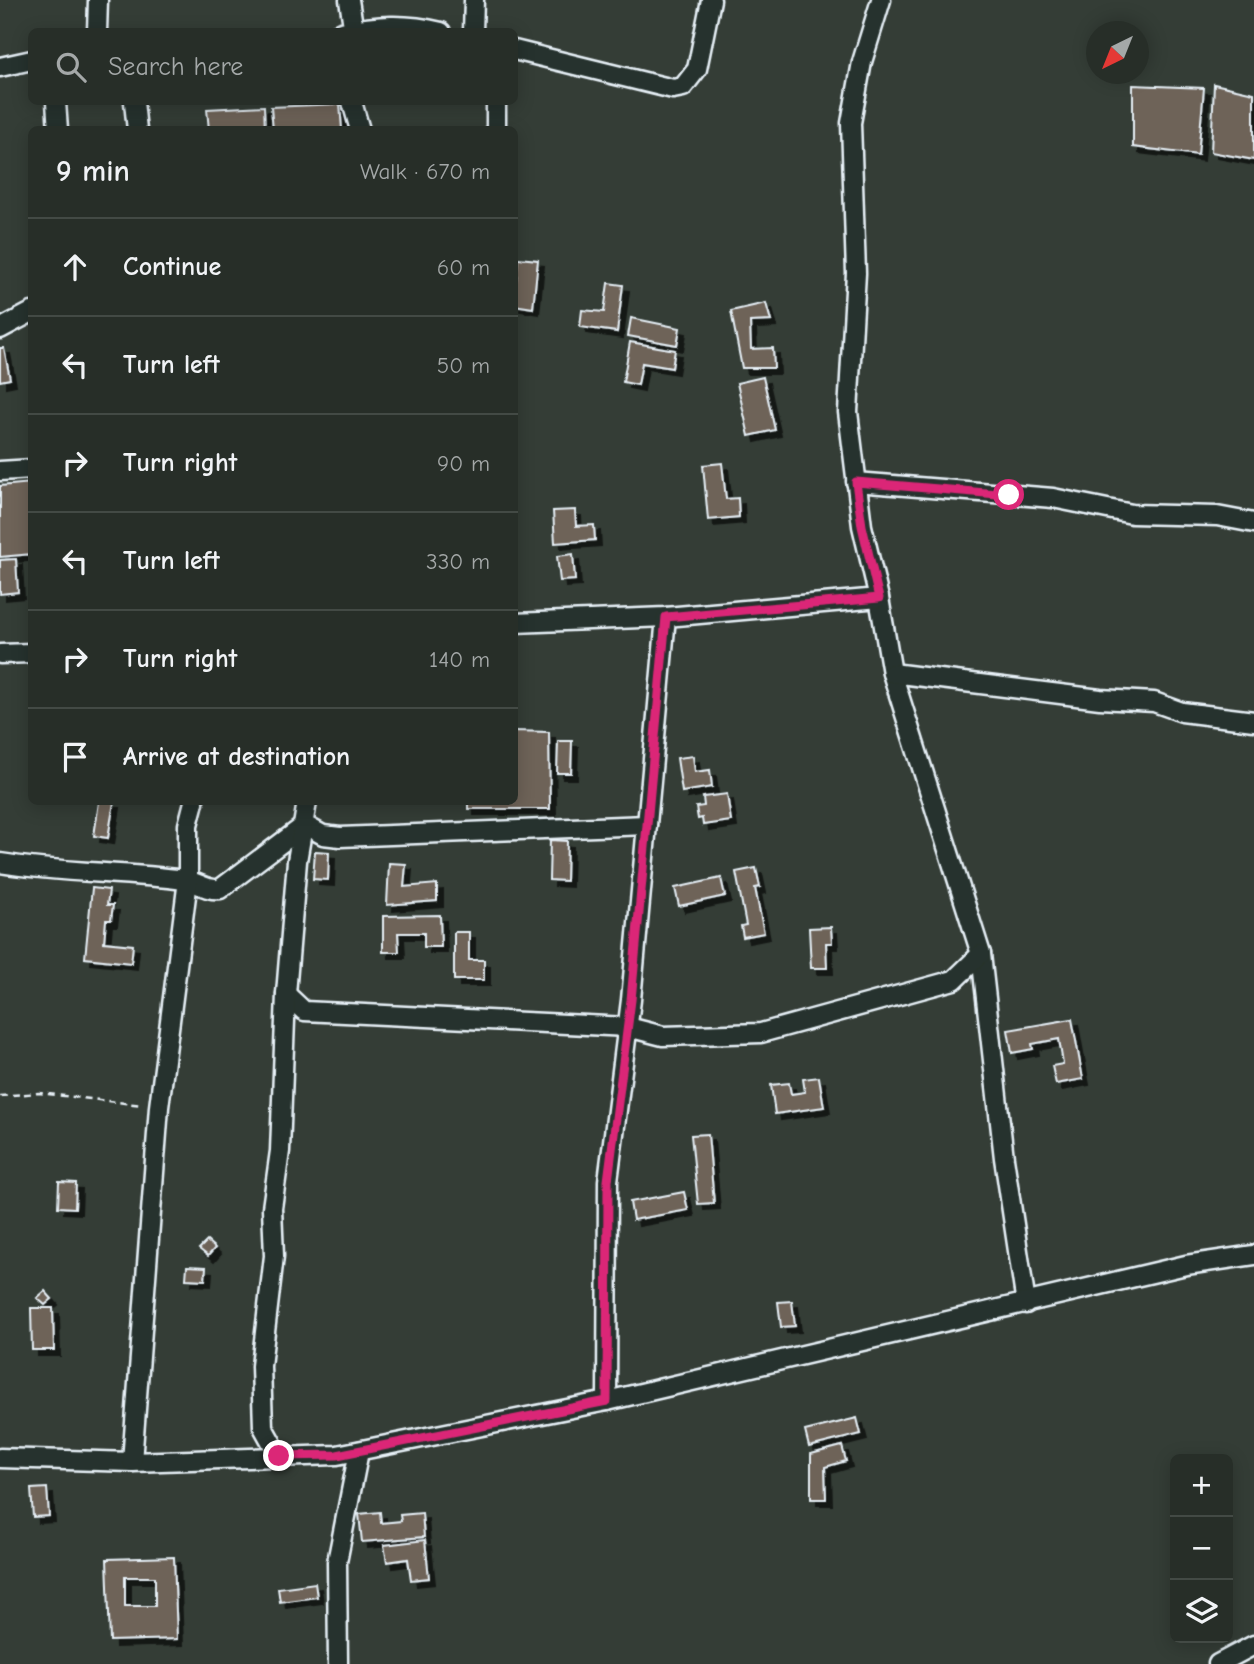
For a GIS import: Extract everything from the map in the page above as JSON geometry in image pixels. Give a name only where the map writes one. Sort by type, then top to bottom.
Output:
[{"type":"street","points":[[97,28],[98,0]]},
{"type":"street","points":[[349,0],[350,28]]},
{"type":"street","points":[[473,28],[474,0]]},
{"type":"street","points":[[518,51],[673,89],[683,87],[697,69],[710,0]]},
{"type":"street","points":[[881,0],[862,62],[851,122],[856,273],[848,412],[862,526],[879,598],[892,673],[981,954],[1004,1158],[1026,1304]]},
{"type":"street","points":[[376,28],[410,24],[426,28]]},
{"type":"street","points":[[0,67],[28,61]]},
{"type":"street","points":[[56,105],[58,126]]},
{"type":"street","points":[[134,105],[137,126]]},
{"type":"street","points":[[353,105],[359,126]]},
{"type":"street","points":[[496,105],[496,126]]},
{"type":"street","points":[[0,329],[28,314]]},
{"type":"street","points":[[0,471],[28,469]]},
{"type":"street","points":[[856,482],[1053,498],[1132,514],[1217,516],[1254,523]]},
{"type":"street","points":[[518,623],[666,617],[879,598]]},
{"type":"street","points":[[607,1401],[608,1181],[628,1027],[666,617]]},
{"type":"street","points":[[0,654],[28,653]]},
{"type":"street","points":[[892,673],[1100,699],[1154,702],[1182,712],[1254,720]]},
{"type":"street","points":[[132,1462],[159,1107],[188,880],[188,825],[193,805]]},
{"type":"street","points":[[279,1456],[263,1427],[261,1366],[274,1256],[272,1208],[281,1151],[286,994],[298,861],[307,805]]},
{"type":"street","points":[[305,825],[323,835],[340,837],[647,825]]},
{"type":"street","points":[[0,863],[56,872],[188,880],[211,890],[220,889],[305,825]]},
{"type":"street","points":[[286,994],[304,1011],[628,1027],[663,1037],[761,1033],[954,980],[981,954]]},
{"type":"street","points":[[0,1458],[132,1462],[337,1455],[607,1401],[1186,1265],[1254,1255]]},
{"type":"street","points":[[338,1664],[337,1562],[359,1451]]},
{"type":"street","points":[[1218,1664],[1254,1645]]},
{"type":"path","points":[[0,1096],[39,1093],[159,1107]]},
{"type":"building","points":[[1214,84],[1254,93],[1254,160],[1211,152]]},
{"type":"building","points":[[1133,85],[1204,88],[1198,155],[1133,147]]},
{"type":"building","points":[[340,105],[342,126],[273,126],[271,107]]},
{"type":"building","points":[[264,106],[265,126],[209,126],[207,109]]},
{"type":"building","points":[[518,258],[538,260],[533,308],[518,306]]},
{"type":"building","points":[[608,283],[623,285],[617,332],[580,327],[582,310],[604,312]]},
{"type":"building","points":[[766,303],[771,321],[750,322],[751,349],[773,348],[774,368],[742,368],[731,311]]},
{"type":"building","points":[[631,318],[680,328],[677,345],[628,336]]},
{"type":"building","points":[[630,342],[675,350],[672,368],[642,363],[638,385],[623,382]]},
{"type":"building","points":[[0,348],[4,348],[10,379],[0,381]]},
{"type":"building","points":[[763,377],[775,430],[749,436],[737,383]]},
{"type":"building","points":[[722,463],[726,499],[738,498],[739,517],[708,520],[703,465]]},
{"type":"building","points":[[28,483],[28,554],[0,557],[0,486]]},
{"type":"building","points":[[575,510],[576,526],[594,525],[595,540],[555,543],[553,511]]},
{"type":"building","points":[[573,554],[575,580],[560,581],[557,556]]},
{"type":"building","points":[[16,559],[18,592],[0,594],[0,560]]},
{"type":"building","points":[[518,731],[549,732],[550,809],[468,809],[468,805],[518,805]]},
{"type":"building","points":[[558,741],[572,741],[571,773],[557,773]]},
{"type":"building","points":[[693,756],[695,772],[710,770],[712,787],[682,792],[677,758]]},
{"type":"building","points":[[727,794],[731,821],[703,825],[702,818],[698,819],[696,807],[704,806],[703,797]]},
{"type":"building","points":[[99,805],[114,805],[108,838],[94,836]]},
{"type":"building","points":[[550,840],[567,841],[566,881],[549,880]]},
{"type":"building","points":[[315,851],[329,852],[328,880],[313,879]]},
{"type":"building","points":[[389,863],[406,864],[404,887],[437,884],[437,901],[387,905]]},
{"type":"building","points":[[756,868],[760,887],[755,888],[764,933],[743,937],[741,926],[746,925],[736,872]]},
{"type":"building","points":[[721,878],[725,896],[679,906],[675,888]]},
{"type":"building","points":[[92,888],[109,890],[107,905],[113,905],[111,920],[106,920],[104,942],[133,945],[131,963],[85,958]]},
{"type":"building","points":[[440,915],[441,947],[424,947],[424,933],[398,933],[399,952],[383,952],[383,916]]},
{"type":"building","points":[[831,927],[832,943],[826,943],[827,968],[811,968],[809,928]]},
{"type":"building","points":[[454,932],[469,932],[469,960],[484,960],[484,980],[454,980]]},
{"type":"building","points":[[1072,1019],[1083,1079],[1056,1084],[1052,1066],[1063,1064],[1059,1039],[1032,1044],[1033,1049],[1012,1053],[1008,1030]]},
{"type":"building","points":[[819,1077],[824,1107],[775,1114],[771,1085],[789,1083],[791,1094],[805,1092],[803,1079]]},
{"type":"building","points":[[708,1134],[714,1203],[698,1204],[691,1135]]},
{"type":"building","points":[[59,1182],[76,1183],[75,1208],[58,1207]]},
{"type":"building","points":[[684,1192],[688,1210],[633,1220],[630,1202]]},
{"type":"building","points":[[207,1241],[215,1248],[208,1256],[199,1249]]},
{"type":"building","points":[[187,1266],[206,1267],[205,1280],[186,1279]]},
{"type":"building","points":[[45,1291],[52,1299],[45,1305],[37,1298]]},
{"type":"building","points":[[792,1301],[795,1326],[781,1327],[778,1302]]},
{"type":"building","points":[[31,1308],[53,1308],[54,1350],[32,1350]]},
{"type":"building","points":[[857,1418],[861,1434],[809,1447],[805,1431]]},
{"type":"building","points":[[842,1446],[846,1461],[825,1467],[826,1499],[811,1499],[811,1454]]},
{"type":"building","points":[[47,1488],[49,1516],[33,1517],[31,1489]]},
{"type":"building","points":[[380,1512],[381,1523],[401,1521],[400,1515],[422,1513],[424,1537],[362,1542],[359,1514]]},
{"type":"building","points":[[425,1540],[429,1578],[411,1580],[408,1559],[387,1562],[384,1545]]},
{"type":"building","points":[[174,1557],[177,1639],[110,1641],[107,1559]],"holes":[[[125,1577],[155,1577],[155,1606],[125,1606]]]},
{"type":"building","points":[[315,1583],[317,1597],[280,1602],[278,1588]]},
{"type":"route","points":[[279,1456],[337,1455],[607,1401],[608,1181],[631,1000],[666,617],[879,598],[862,526],[856,482],[1009,495]]}]
